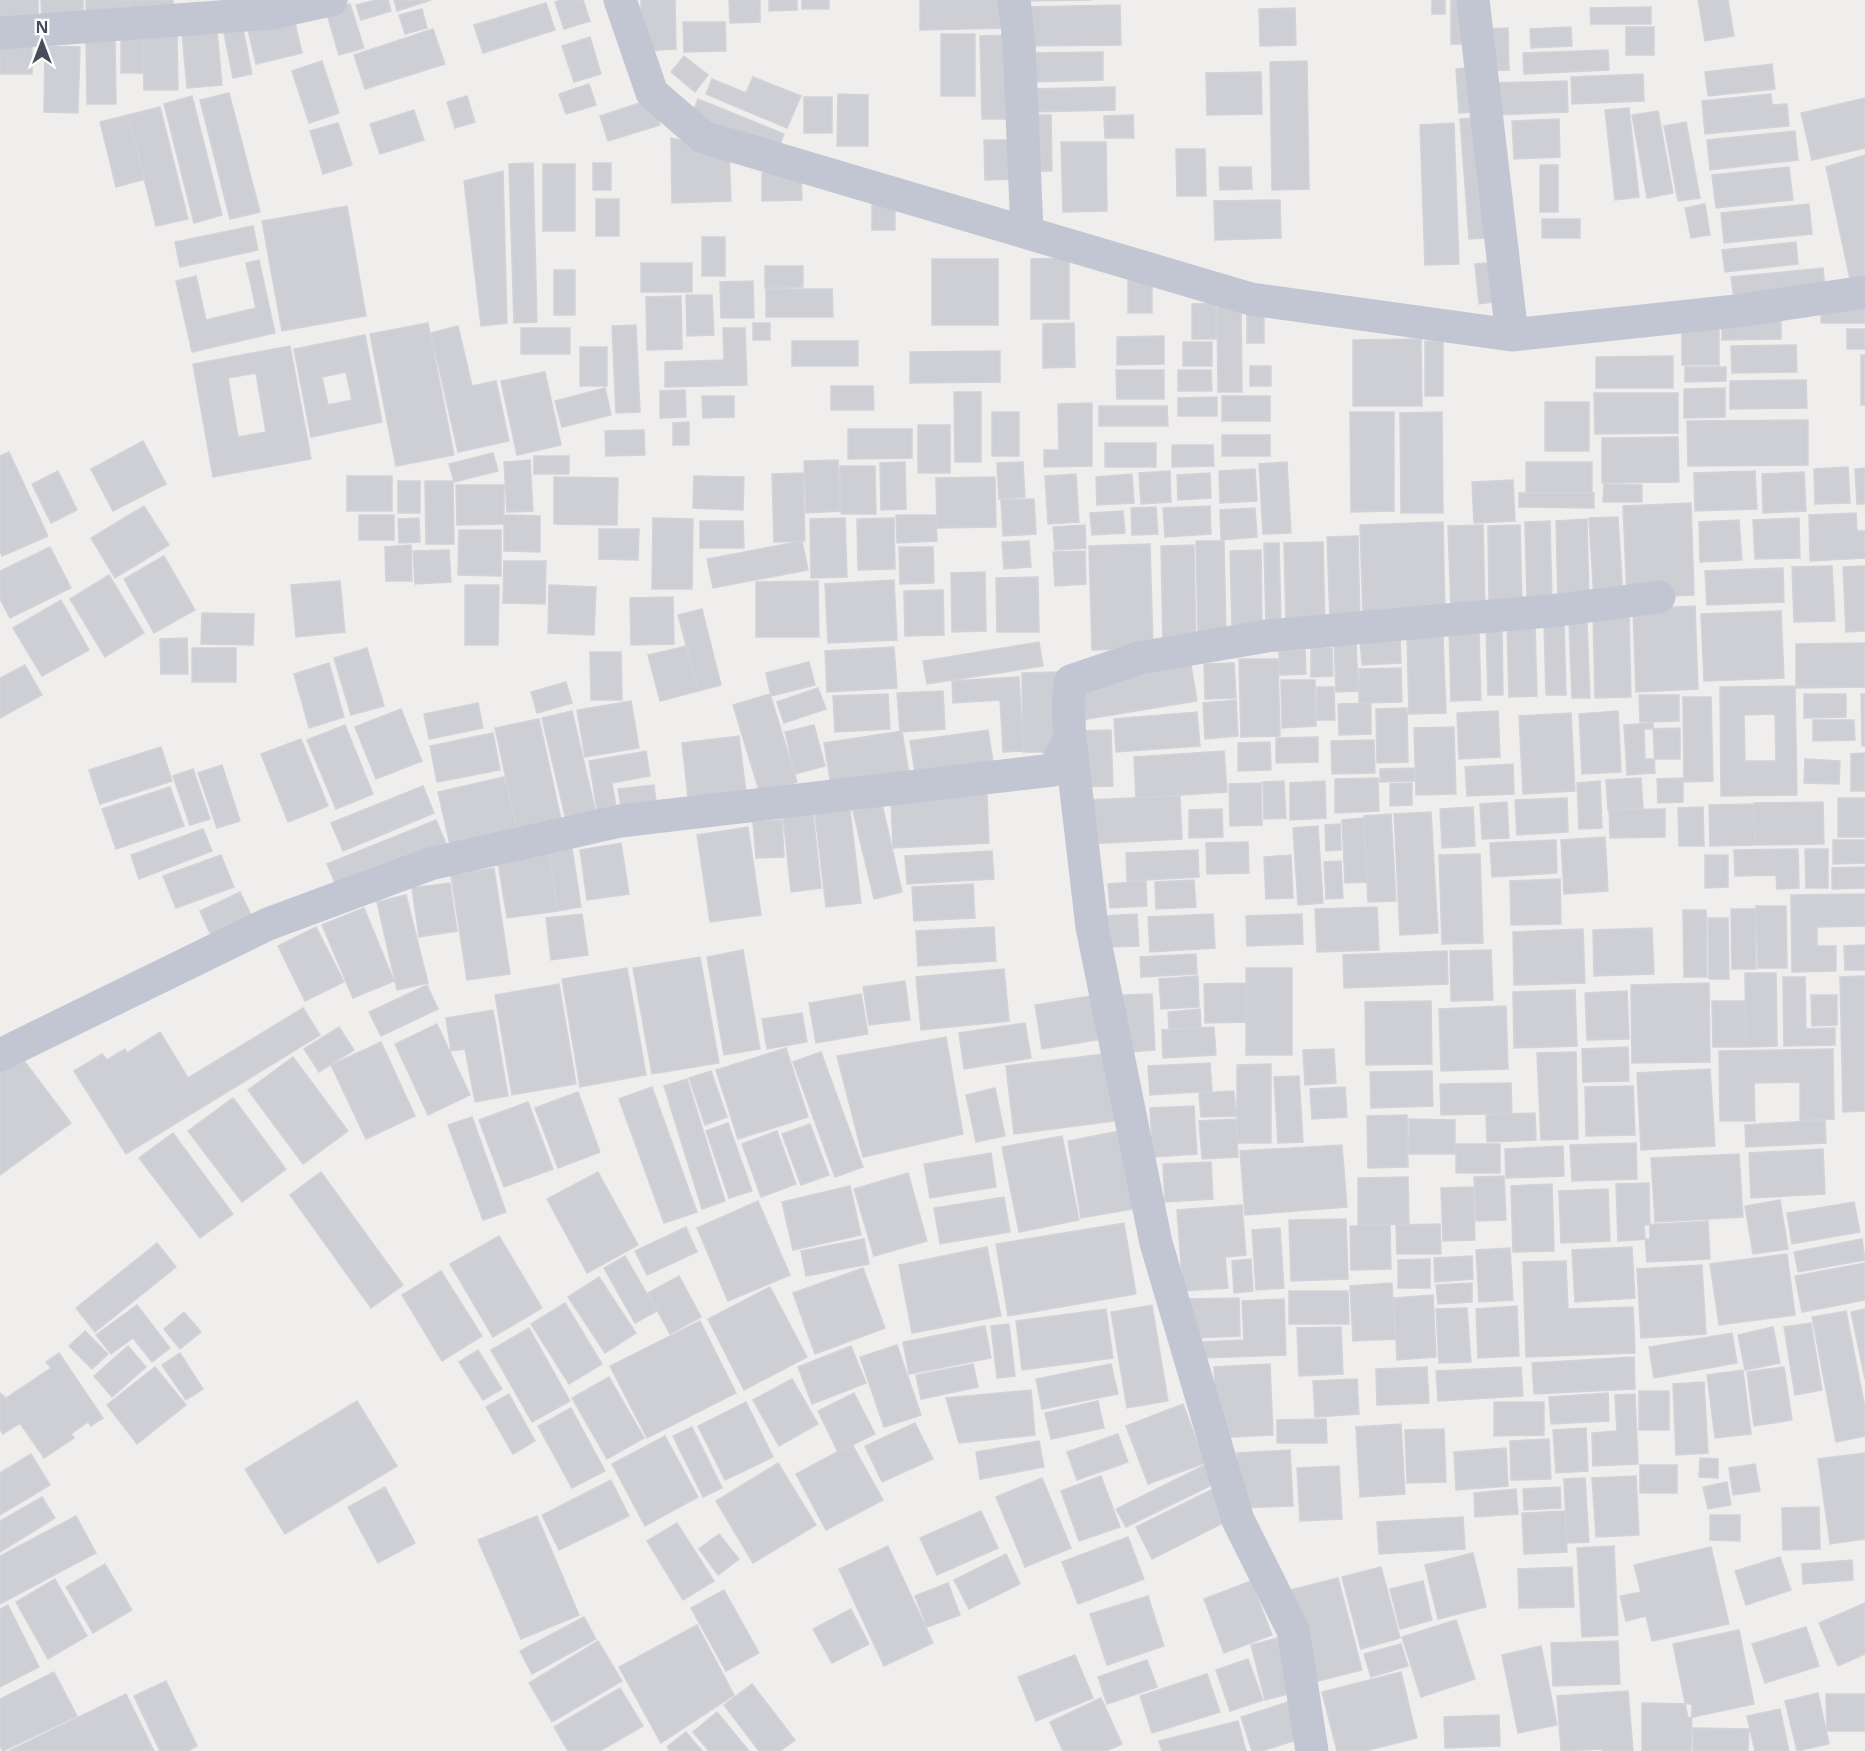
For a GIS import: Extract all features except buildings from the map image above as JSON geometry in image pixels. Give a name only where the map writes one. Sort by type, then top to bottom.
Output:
[{"type":"street","points":[[0,33],[272,13],[331,0]]},
{"type":"street","points":[[620,0],[652,93],[704,137],[1251,298],[1512,335],[1736,311],[1865,292]]},
{"type":"street","points":[[1014,0],[1019,42],[1027,232]]},
{"type":"street","points":[[1473,0],[1512,335]]},
{"type":"street","points":[[1312,1751],[1293,1630],[1238,1520],[1156,1243],[1092,927],[1070,739],[1068,702],[1071,681],[1139,658],[1268,636],[1559,610],[1659,597]]},
{"type":"street","points":[[0,1055],[268,924],[430,864],[620,821],[1053,770],[1070,739]]}]
